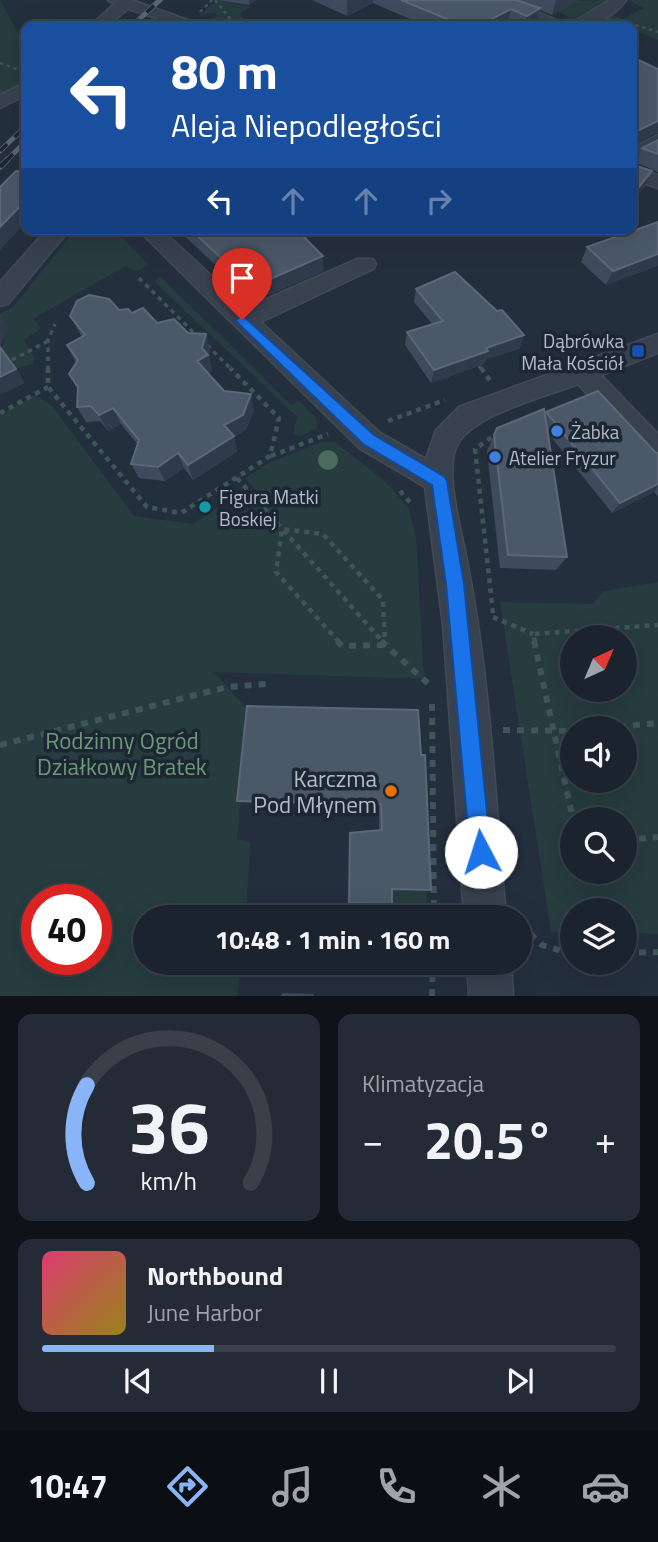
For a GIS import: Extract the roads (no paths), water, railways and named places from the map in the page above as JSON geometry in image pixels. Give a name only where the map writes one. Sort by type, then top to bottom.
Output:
[{"type":"street","points":[[494,0],[547,21]]},
{"type":"street","points":[[585,21],[620,0]]},
{"type":"street","points":[[103,21],[121,1],[169,21]]},
{"type":"street","points":[[179,21],[193,7]]},
{"type":"street","points":[[0,103],[21,90]]},
{"type":"street","points":[[637,153],[658,141]]},
{"type":"street","points":[[637,174],[658,182]]},
{"type":"street","points":[[0,298],[54,235]]},
{"type":"street","points":[[154,235],[369,440],[439,481]]},
{"type":"street","points":[[242,320],[365,264]]},
{"type":"street","points":[[484,905],[455,584],[439,481],[440,455],[454,425],[492,405],[658,343]]},
{"type":"street","points":[[581,372],[658,453]]},
{"type":"street","points":[[490,975],[491,996]]},
{"type":"railway","points":[[137,21],[160,0]]},
{"type":"railway","points":[[0,151],[21,131]]},
{"type":"railway","points":[[0,167],[21,146]]},
{"type":"place","name":"Dąbrówka Mała Kościół","points":[[638,351]]},
{"type":"place","name":"Żabka","points":[[557,431]]},
{"type":"place","name":"Atelier Fryzur","points":[[495,457]]},
{"type":"place","name":"Figura Matki Boskiej","points":[[205,507]]},
{"type":"place","name":"Karczma Pod Młynem","points":[[391,791]]},
{"type":"park label","name":"Rodzinny Ogród Działkowy Bratek","points":[[122,753]]}]
